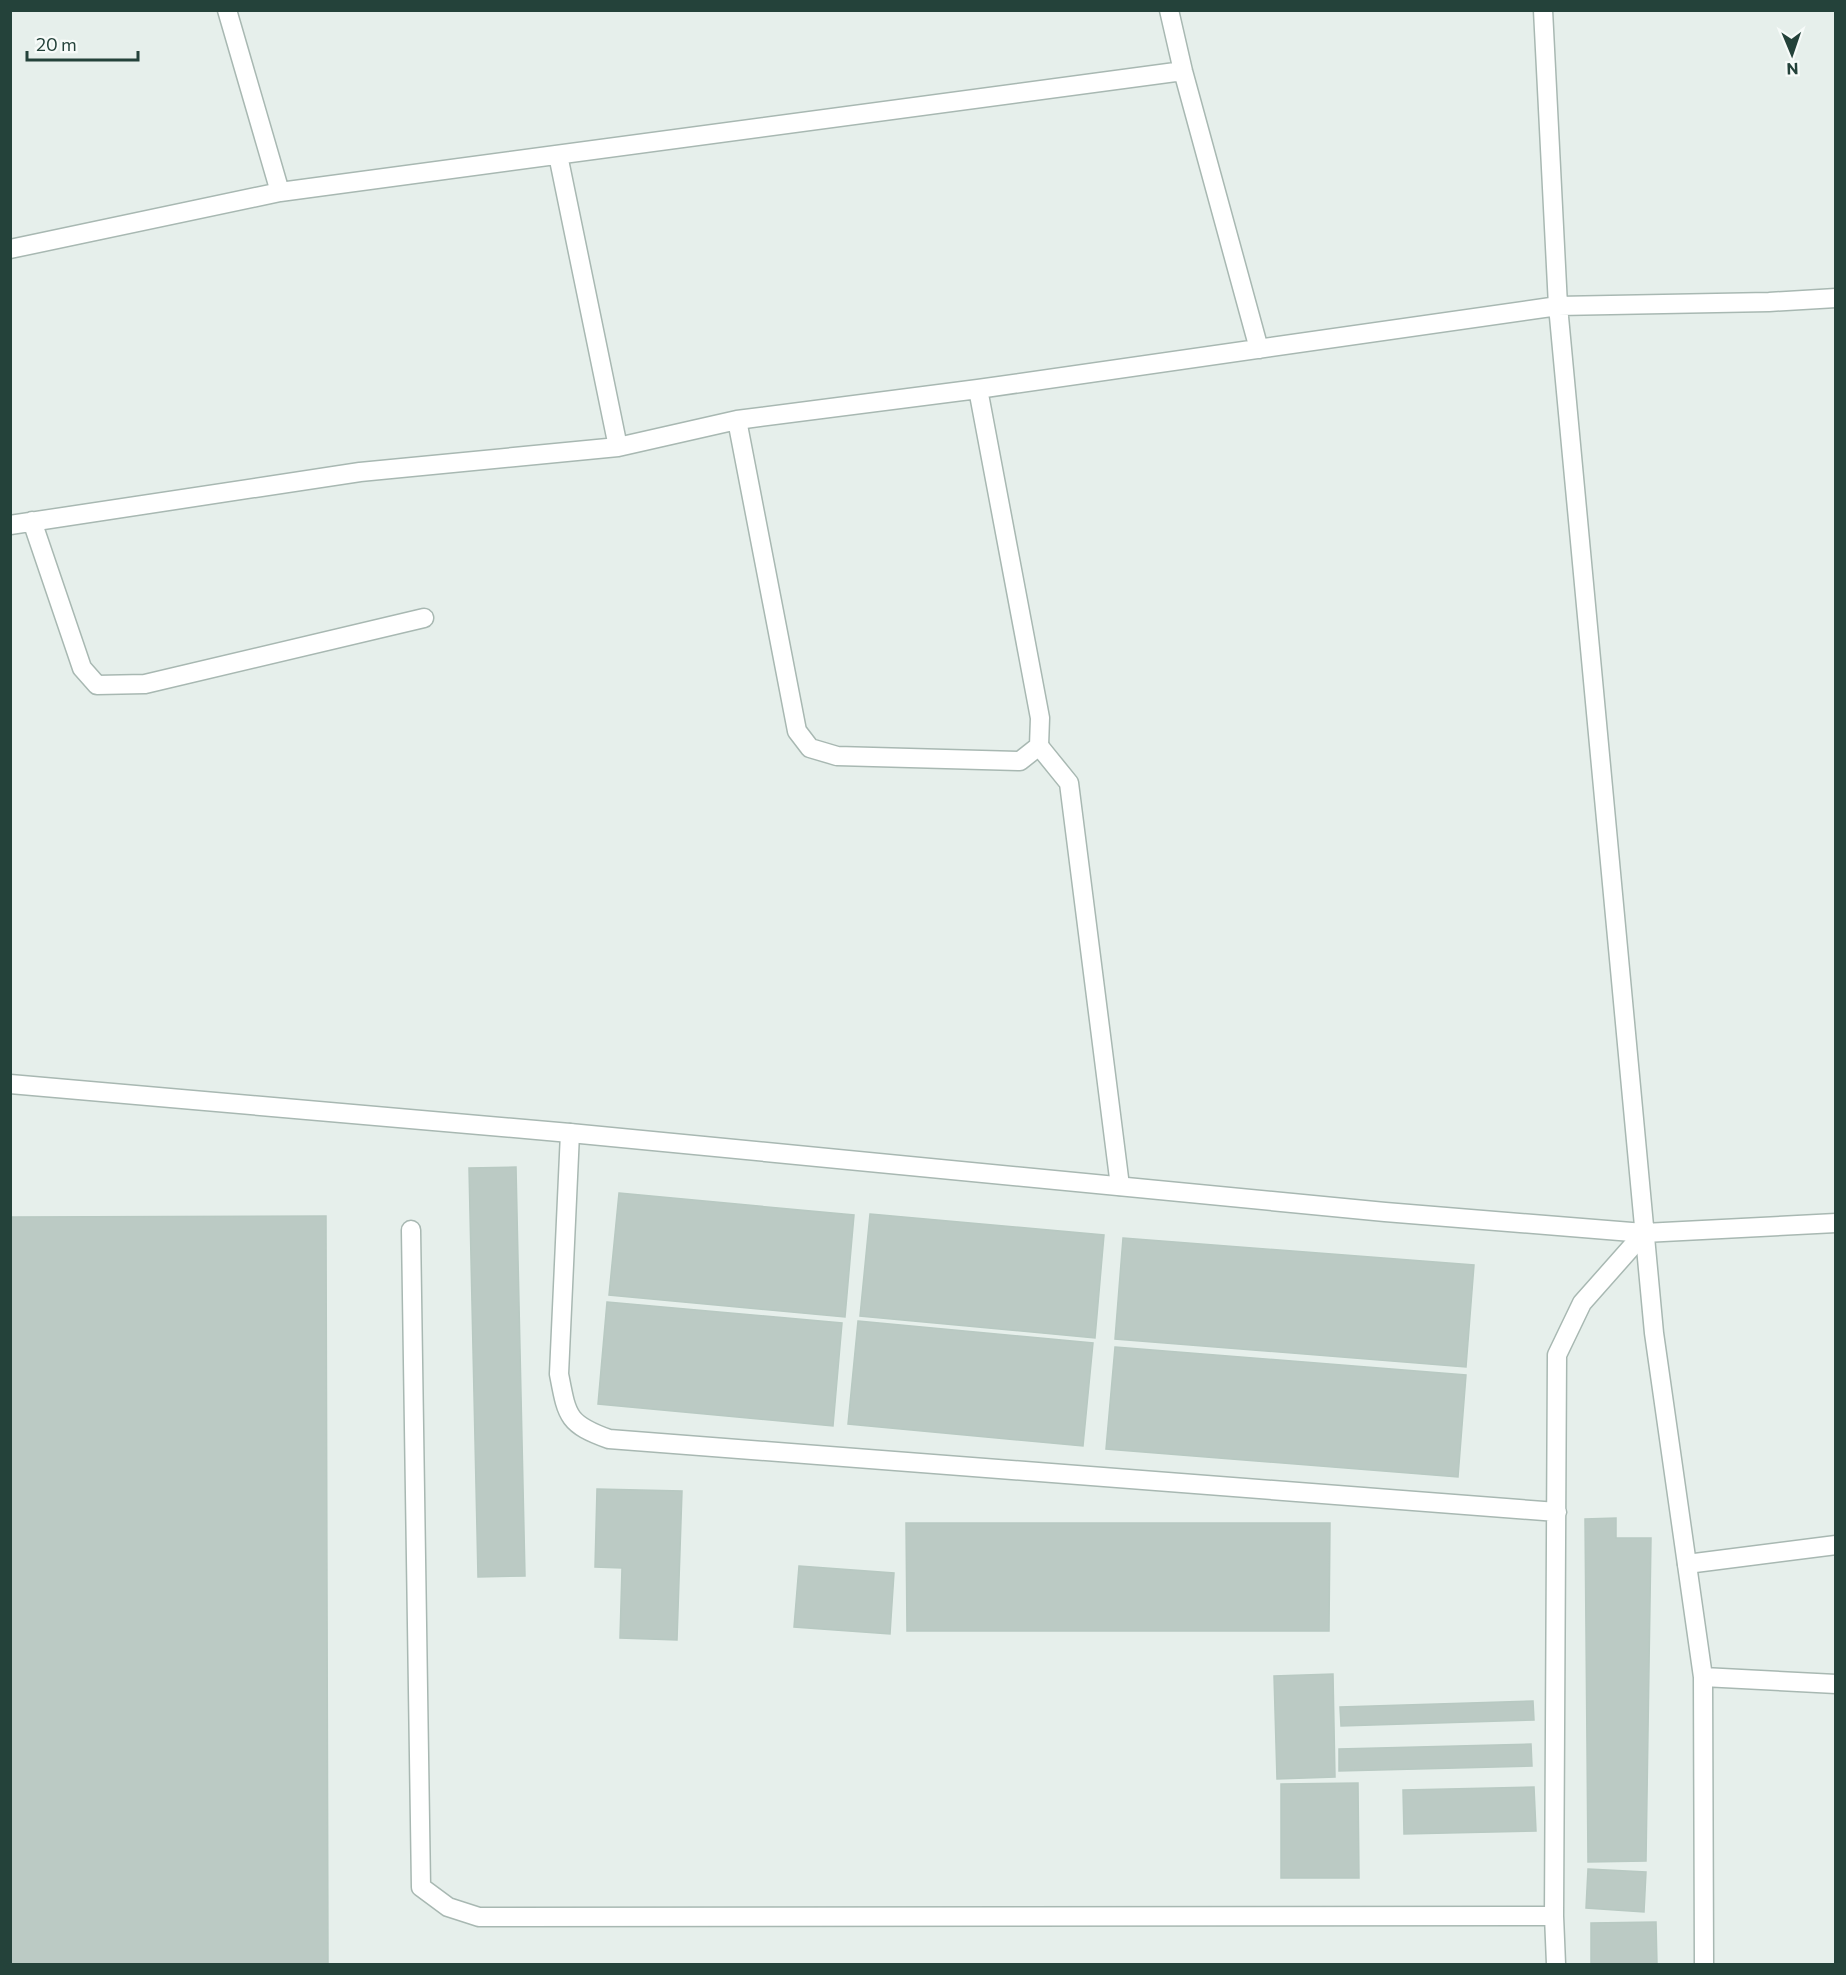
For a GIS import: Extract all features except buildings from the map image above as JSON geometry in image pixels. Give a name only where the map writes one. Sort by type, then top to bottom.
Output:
[{"type":"street","points":[[227,10],[280,192]]},
{"type":"street","points":[[1169,10],[1183,70],[1259,349]]},
{"type":"street","points":[[1543,10],[1558,306],[1644,1233],[1654,1333],[1703,1677],[1704,1965]]},
{"type":"street","points":[[10,249],[280,192],[1183,70]]},
{"type":"street","points":[[558,155],[618,447]]},
{"type":"street","points":[[10,525],[360,472],[618,447],[737,420],[978,389],[1558,306],[1769,302],[1836,298]]},
{"type":"street","points":[[978,389],[1040,718],[1039,746],[1068,783],[1120,1186]]},
{"type":"street","points":[[737,420],[797,731],[810,748],[837,756],[1020,761],[1039,746]]},
{"type":"street","points":[[32,521],[82,668],[98,685],[145,684],[424,618]]},
{"type":"street","points":[[10,1084],[570,1133],[1385,1212],[1644,1233],[1836,1224]]},
{"type":"street","points":[[570,1133],[559,1374],[566,1411],[584,1430],[609,1439],[1557,1512]]},
{"type":"street","points":[[411,1230],[421,1887],[447,1908],[479,1917],[1554,1916]]},
{"type":"street","points":[[1556,1965],[1554,1916],[1557,1355],[1582,1304],[1644,1233]]},
{"type":"street","points":[[1687,1564],[1836,1545]]},
{"type":"street","points":[[1703,1677],[1836,1684]]}]
